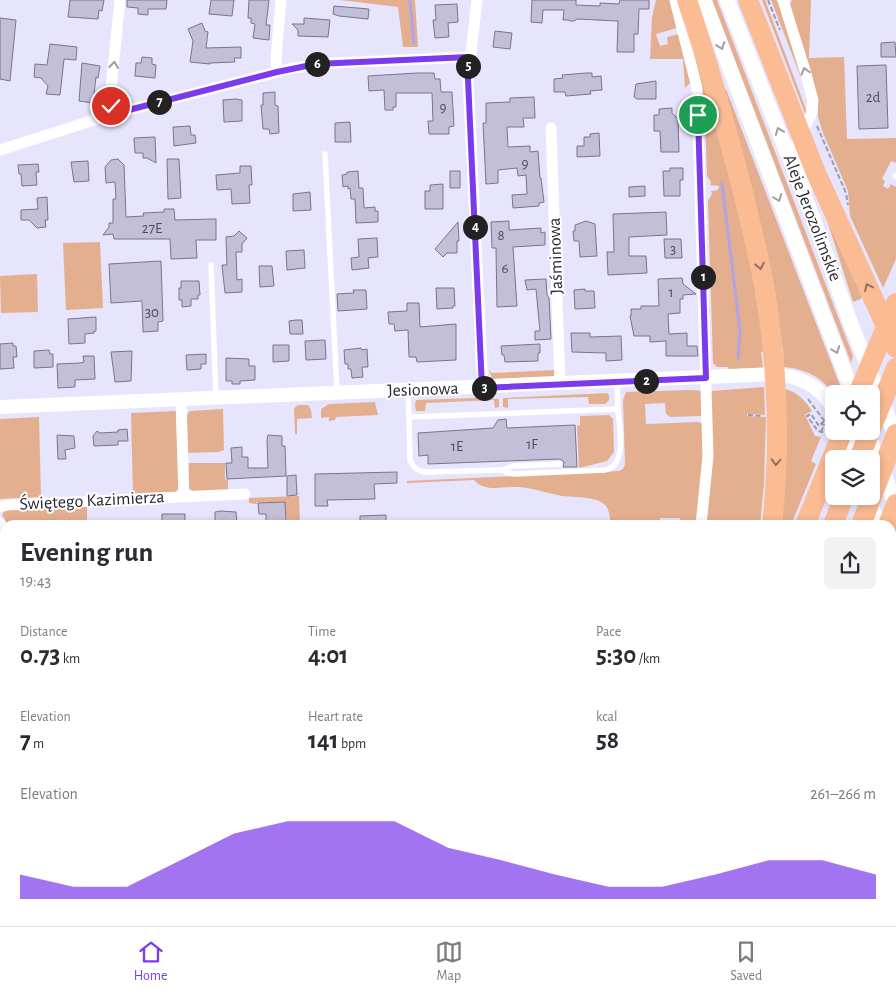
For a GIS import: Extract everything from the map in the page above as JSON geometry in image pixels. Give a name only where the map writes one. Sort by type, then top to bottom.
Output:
[{"type":"highway","points":[[687,0],[705,52],[730,140],[755,242],[768,309],[773,350],[771,414],[774,506],[773,520]]},
{"type":"highway","points":[[748,0],[816,173],[896,348]]},
{"type":"highway","points":[[862,385],[894,307]]},
{"type":"highway","points":[[880,407],[896,368]]},
{"type":"highway","points":[[862,520],[896,436]]},
{"type":"highway","points":[[807,520],[828,465],[835,440]]},
{"type":"highway","points":[[835,520],[841,505]]},
{"type":"highway","points":[[890,520],[896,505]]},
{"type":"main road","name":"Aleje Jerozolimskie","points":[[704,0],[850,385]]},
{"type":"main road","name":"Aleje Jerozolimskie","points":[[727,0],[896,436]]},
{"type":"main road","points":[[873,440],[896,505]]},
{"type":"street","points":[[113,114],[110,99],[120,0]]},
{"type":"street","points":[[277,72],[276,58],[281,0]]},
{"type":"street","points":[[477,0],[468,79],[482,388]]},
{"type":"street","points":[[675,0],[697,88],[708,456],[702,520]]},
{"type":"street","points":[[783,0],[806,74],[812,101],[811,115],[800,134],[797,146],[813,218]]},
{"type":"street","points":[[0,150],[113,114],[277,72],[332,62],[469,57]]},
{"type":"street","name":"Jaśminowa","points":[[550,128],[560,384]]},
{"type":"street","name":"Jesionowa","points":[[0,407],[482,388],[766,374],[795,377],[814,385],[825,397]]},
{"type":"street","name":"Świętego Kazimierza","points":[[181,400],[184,497]]},
{"type":"street","name":"Świętego Kazimierza","points":[[0,507],[7,505],[245,494]]},
{"type":"street","points":[[871,505],[877,520]]},
{"type":"lane","points":[[325,154],[337,394]]},
{"type":"lane","points":[[211,264],[216,398]]},
{"type":"lane","points":[[502,470],[508,474],[514,474],[607,470],[612,468],[620,454],[617,382]]},
{"type":"lane","points":[[408,391],[410,460],[417,470],[424,472],[502,470],[513,466],[560,464]]},
{"type":"lane","points":[[409,417],[618,409]]},
{"type":"path","points":[[814,120],[846,193],[848,208]]},
{"type":"path","points":[[748,415],[771,414]]},
{"type":"path","points":[[824,420],[819,426],[811,414],[807,416],[816,428],[821,432],[825,432]]},
{"type":"path","points":[[821,423],[824,425],[821,432]]},
{"type":"shaded area","points":[[340,0],[415,0],[418,47],[403,47],[398,7]]},
{"type":"shaded area","points":[[656,0],[671,0],[677,28],[656,34],[660,46],[668,44],[667,37],[679,34],[692,81],[685,88],[683,59],[650,59],[652,17]]},
{"type":"shaded area","points":[[684,0],[747,242],[765,351],[761,352],[763,368],[729,370],[728,367],[717,367],[713,363],[708,201],[712,194],[711,191],[718,190],[719,186],[710,185],[711,182],[707,176],[705,117],[701,104]]},
{"type":"shaded area","points":[[712,0],[717,0],[853,356],[851,363]]},
{"type":"shaded area","points":[[762,0],[765,0],[807,112],[806,116]]},
{"type":"shaded area","points":[[771,0],[776,0],[784,8],[807,93]]},
{"type":"shaded area","points":[[792,0],[811,0],[809,58],[844,57],[847,139],[896,138],[896,163],[891,161],[882,179],[885,181],[883,186],[888,189],[891,184],[896,187],[896,259],[883,288],[850,216],[848,191],[823,133],[818,117],[818,98],[789,7]]},
{"type":"shaded area","points":[[725,89],[840,385],[826,385],[806,372],[784,367],[783,349]]},
{"type":"shaded area","points":[[826,217],[862,296],[861,299],[853,302]]},
{"type":"shaded area","points":[[100,242],[103,308],[66,310],[63,243]]},
{"type":"shaded area","points":[[37,274],[38,312],[1,313],[0,276]]},
{"type":"shaded area","points":[[489,370],[492,373],[555,370],[554,376],[492,379]]},
{"type":"shaded area","points":[[764,387],[765,415],[747,414],[747,416],[766,417],[764,484],[760,520],[705,520],[711,391]]},
{"type":"shaded area","points":[[786,389],[804,400],[812,411],[805,415],[815,436],[821,437],[811,461],[816,464],[793,520],[781,520],[786,457]]},
{"type":"shaded area","points":[[703,391],[703,414],[700,416],[670,417],[666,414],[665,403],[645,404],[646,424],[698,422],[703,424],[704,465],[698,520],[660,518],[660,520],[610,520],[606,506],[596,500],[557,495],[533,489],[513,487],[489,488],[478,484],[474,480],[407,483],[407,481],[619,471],[623,469],[625,464],[623,400],[626,392]]},
{"type":"shaded area","points":[[607,393],[609,400],[605,404],[589,404],[588,397],[508,399],[508,408],[503,407],[503,398]]},
{"type":"shaded area","points":[[499,399],[499,407],[495,408],[494,400],[426,403],[425,411],[416,411],[415,405],[416,400]]},
{"type":"shaded area","points":[[375,402],[378,415],[336,417],[335,420],[329,421],[329,417],[321,418],[321,409],[329,404]]},
{"type":"shaded area","points":[[298,405],[308,405],[312,418],[297,419],[297,434],[295,434],[294,408]]},
{"type":"shaded area","points":[[223,409],[224,450],[219,452],[186,453],[186,416],[190,411]]},
{"type":"shaded area","points":[[176,411],[179,488],[175,492],[133,495],[131,413]]},
{"type":"shaded area","points":[[609,415],[613,419],[614,452],[607,461],[579,468],[577,426],[580,425],[580,416]]},
{"type":"shaded area","points":[[39,417],[41,497],[0,499],[0,419]]},
{"type":"shaded area","points":[[187,463],[225,463],[225,479],[228,480],[228,490],[193,491],[187,487]]},
{"type":"shaded area","points":[[299,496],[300,520],[287,520],[285,503],[249,503],[249,498]]},
{"type":"shaded area","points":[[87,505],[87,520],[5,520],[2,515],[5,510]]},
{"type":"building","points":[[70,0],[104,0],[102,11],[99,10],[98,19],[68,17]]},
{"type":"building","points":[[127,0],[167,0],[166,9],[148,9],[148,15],[138,14],[138,8],[127,7]]},
{"type":"building","points":[[211,0],[234,0],[232,16],[209,14]]},
{"type":"building","points":[[249,0],[269,0],[266,25],[270,25],[269,40],[253,38],[255,24],[251,23],[251,18],[248,18]]},
{"type":"building","points":[[532,0],[576,0],[576,5],[600,6],[600,3],[619,4],[620,0],[649,0],[649,9],[639,9],[638,34],[634,34],[634,52],[617,52],[618,21],[563,20],[564,10],[543,10],[542,23],[531,22]]},
{"type":"building","points":[[457,4],[458,22],[448,23],[449,37],[435,38],[433,20],[436,20],[435,5]]},
{"type":"building","points":[[334,6],[369,9],[368,19],[333,14]]},
{"type":"building","points":[[0,18],[16,20],[10,81],[0,79]]},
{"type":"building","points":[[304,18],[330,20],[328,37],[298,36],[298,30],[292,24],[304,24]]},
{"type":"building","points":[[202,23],[205,31],[208,32],[206,48],[241,47],[241,58],[234,58],[235,62],[210,64],[190,62],[193,41],[188,29]]},
{"type":"building","points":[[495,31],[512,33],[510,49],[493,47]]},
{"type":"building","points":[[895,42],[896,57],[881,57],[881,43]]},
{"type":"building","points":[[50,44],[77,47],[76,60],[64,59],[60,95],[46,94],[48,86],[41,78],[34,77],[35,64],[47,65]]},
{"type":"building","points":[[142,57],[152,58],[152,64],[156,65],[155,78],[135,76],[136,63],[141,63]]},
{"type":"building","points":[[82,63],[100,66],[98,78],[96,77],[93,103],[79,101]]},
{"type":"building","points":[[886,65],[888,128],[859,129],[857,66]]},
{"type":"building","points":[[434,73],[435,79],[440,79],[441,92],[452,92],[454,126],[449,127],[449,134],[429,134],[428,121],[433,121],[432,93],[396,93],[396,107],[393,107],[393,110],[385,110],[384,90],[369,91],[368,76]]},
{"type":"building","points":[[592,73],[592,77],[601,76],[602,90],[590,91],[591,94],[566,96],[565,92],[554,92],[554,79],[563,78],[562,75]]},
{"type":"building","points":[[656,81],[656,99],[637,99],[634,97],[636,84]]},
{"type":"building","points":[[275,92],[275,105],[278,106],[279,133],[270,134],[269,129],[263,129],[261,105],[263,105],[263,93]]},
{"type":"building","points":[[534,97],[535,118],[523,118],[524,127],[507,127],[508,147],[530,146],[530,152],[538,151],[544,202],[539,203],[539,206],[513,208],[512,195],[527,194],[526,175],[518,176],[517,168],[498,170],[498,183],[486,184],[483,123],[486,123],[486,103],[510,102],[510,98]]},
{"type":"building","points":[[223,100],[242,100],[242,121],[224,122]]},
{"type":"building","points":[[672,108],[672,113],[678,119],[679,152],[661,152],[660,131],[654,131],[654,115],[659,115],[659,109]]},
{"type":"building","points":[[350,122],[351,142],[335,142],[335,123]]},
{"type":"building","points":[[190,126],[191,135],[195,135],[196,143],[174,146],[173,127]]},
{"type":"building","points":[[599,133],[600,156],[577,157],[577,146],[584,146],[584,137],[590,137],[590,134]]},
{"type":"building","points":[[155,137],[156,163],[143,158],[143,153],[135,153],[134,138]]},
{"type":"building","points":[[118,159],[124,165],[126,217],[144,216],[143,213],[164,212],[164,209],[174,209],[175,220],[216,219],[216,240],[196,240],[197,258],[171,259],[170,239],[114,239],[113,234],[103,235],[109,227],[109,223],[113,223],[113,199],[116,199],[115,182],[106,183],[105,167],[111,160]]},
{"type":"building","points":[[167,159],[179,159],[181,198],[168,199]]},
{"type":"building","points":[[88,161],[89,181],[74,182],[71,162]]},
{"type":"building","points":[[38,164],[39,172],[36,172],[37,185],[22,186],[18,165]]},
{"type":"building","points":[[240,166],[251,166],[252,185],[249,185],[250,203],[232,204],[231,189],[217,190],[216,175],[240,173]]},
{"type":"building","points":[[670,168],[683,168],[683,180],[680,180],[680,196],[664,196],[663,171],[670,171]]},
{"type":"building","points":[[358,171],[359,188],[363,188],[364,208],[375,207],[375,211],[378,211],[378,222],[356,223],[355,199],[351,199],[348,186],[343,187],[342,175],[347,174],[347,172]]},
{"type":"building","points":[[450,171],[460,171],[460,188],[450,188]]},
{"type":"building","points":[[443,184],[443,209],[425,209],[425,191],[430,191],[430,185]]},
{"type":"building","points":[[645,186],[645,196],[629,197],[629,187]]},
{"type":"building","points":[[310,192],[311,210],[293,211],[293,194]]},
{"type":"building","points":[[47,197],[48,220],[45,220],[46,227],[37,228],[29,220],[21,220],[21,210],[38,209],[37,198]]},
{"type":"building","points":[[666,212],[667,235],[629,237],[629,256],[646,256],[647,273],[608,275],[607,252],[614,252],[613,214]]},
{"type":"building","points":[[509,221],[509,230],[541,228],[541,233],[545,232],[545,245],[513,247],[517,306],[497,307],[496,248],[492,248],[491,222]]},
{"type":"building","points":[[586,221],[595,224],[597,256],[580,257],[579,241],[574,241],[573,231],[575,231],[575,225]]},
{"type":"building","points":[[458,222],[459,241],[457,241],[457,253],[447,253],[443,257],[435,249]]},
{"type":"building","points":[[239,231],[247,238],[242,244],[242,252],[236,252],[237,280],[242,279],[242,292],[225,293],[222,265],[227,265],[226,237],[234,236]]},
{"type":"building","points":[[377,238],[378,257],[368,258],[369,268],[352,270],[351,258],[359,257],[358,239]]},
{"type":"building","points":[[664,239],[681,239],[682,258],[665,258]]},
{"type":"building","points":[[304,250],[305,268],[287,270],[286,251]]},
{"type":"building","points":[[161,261],[163,321],[158,322],[158,331],[143,332],[142,301],[111,303],[109,264]]},
{"type":"building","points":[[259,266],[272,266],[274,286],[260,287]]},
{"type":"building","points":[[682,278],[683,284],[696,294],[683,295],[683,299],[680,299],[680,313],[668,314],[669,334],[687,333],[687,346],[697,346],[698,356],[666,356],[666,341],[650,342],[650,336],[634,336],[630,316],[631,309],[641,309],[641,306],[659,306],[658,279]]},
{"type":"building","points":[[546,279],[551,339],[535,340],[535,331],[540,331],[536,289],[527,290],[525,280]]},
{"type":"building","points":[[181,281],[199,281],[200,295],[198,295],[198,299],[191,299],[191,306],[182,307],[182,300],[179,300]]},
{"type":"building","points":[[436,288],[454,288],[455,306],[453,308],[437,309]]},
{"type":"building","points":[[585,289],[585,291],[594,291],[595,308],[575,309],[574,290]]},
{"type":"building","points":[[353,290],[366,290],[367,309],[338,311],[337,294],[354,293]]},
{"type":"building","points":[[407,303],[419,303],[420,327],[456,324],[456,360],[417,362],[416,357],[409,357],[408,330],[395,331],[394,324],[389,324],[388,312],[407,311]]},
{"type":"building","points":[[96,317],[96,331],[85,334],[85,343],[69,344],[68,319]]},
{"type":"building","points":[[302,320],[303,334],[290,334],[289,321]]},
{"type":"building","points":[[571,333],[590,333],[590,337],[621,336],[622,360],[606,361],[606,353],[572,352]]},
{"type":"building","points":[[325,340],[326,359],[306,360],[305,341]]},
{"type":"building","points":[[13,343],[13,346],[16,346],[17,357],[13,357],[14,368],[0,369],[0,344]]},
{"type":"building","points":[[540,344],[538,361],[505,362],[504,355],[502,355],[501,346]]},
{"type":"building","points":[[273,345],[289,345],[289,361],[273,362]]},
{"type":"building","points":[[361,348],[362,350],[367,349],[368,367],[362,367],[363,377],[352,378],[351,369],[348,369],[348,364],[345,364],[344,350]]},
{"type":"building","points":[[49,350],[50,354],[53,354],[53,367],[34,368],[34,351]]},
{"type":"building","points":[[132,351],[131,381],[115,382],[111,352]]},
{"type":"building","points":[[206,354],[206,364],[201,364],[201,369],[187,370],[186,355]]},
{"type":"building","points":[[83,356],[94,356],[95,379],[75,380],[75,387],[58,388],[57,364],[84,362]]},
{"type":"building","points":[[226,358],[249,359],[249,366],[255,366],[255,380],[240,381],[240,384],[232,384],[232,381],[226,381]]},
{"type":"building","points":[[506,419],[507,428],[575,425],[577,467],[563,467],[564,462],[560,459],[428,464],[428,455],[419,456],[418,433],[493,428],[498,420]]},
{"type":"building","points":[[127,429],[128,441],[118,441],[118,445],[94,446],[93,436],[97,431],[100,433],[118,432],[118,430]]},
{"type":"building","points":[[57,435],[74,436],[75,448],[65,450],[66,459],[58,459]]},
{"type":"building","points":[[268,435],[282,436],[282,446],[285,446],[286,476],[227,479],[226,463],[232,463],[231,448],[242,447],[242,457],[248,457],[248,468],[268,468]]},
{"type":"building","points":[[397,472],[397,483],[374,484],[375,499],[327,500],[328,506],[315,506],[315,474]]},
{"type":"building","points":[[296,475],[297,495],[287,496],[287,476]]},
{"type":"building","points":[[285,502],[286,520],[266,520],[266,514],[259,514],[258,503]]},
{"type":"building","points":[[215,512],[236,512],[237,520],[215,520]]},
{"type":"building","points":[[162,514],[185,514],[185,520],[162,520]]},
{"type":"building","points":[[386,515],[386,520],[360,520],[360,516]]},
{"type":"waterway","points":[[410,0],[414,43]]},
{"type":"waterway","points":[[722,184],[740,331],[738,358]]},
{"type":"route","points":[[111,106],[113,114],[277,72],[316,64],[455,56],[469,57],[468,79],[482,388],[706,378],[698,115]]}]
